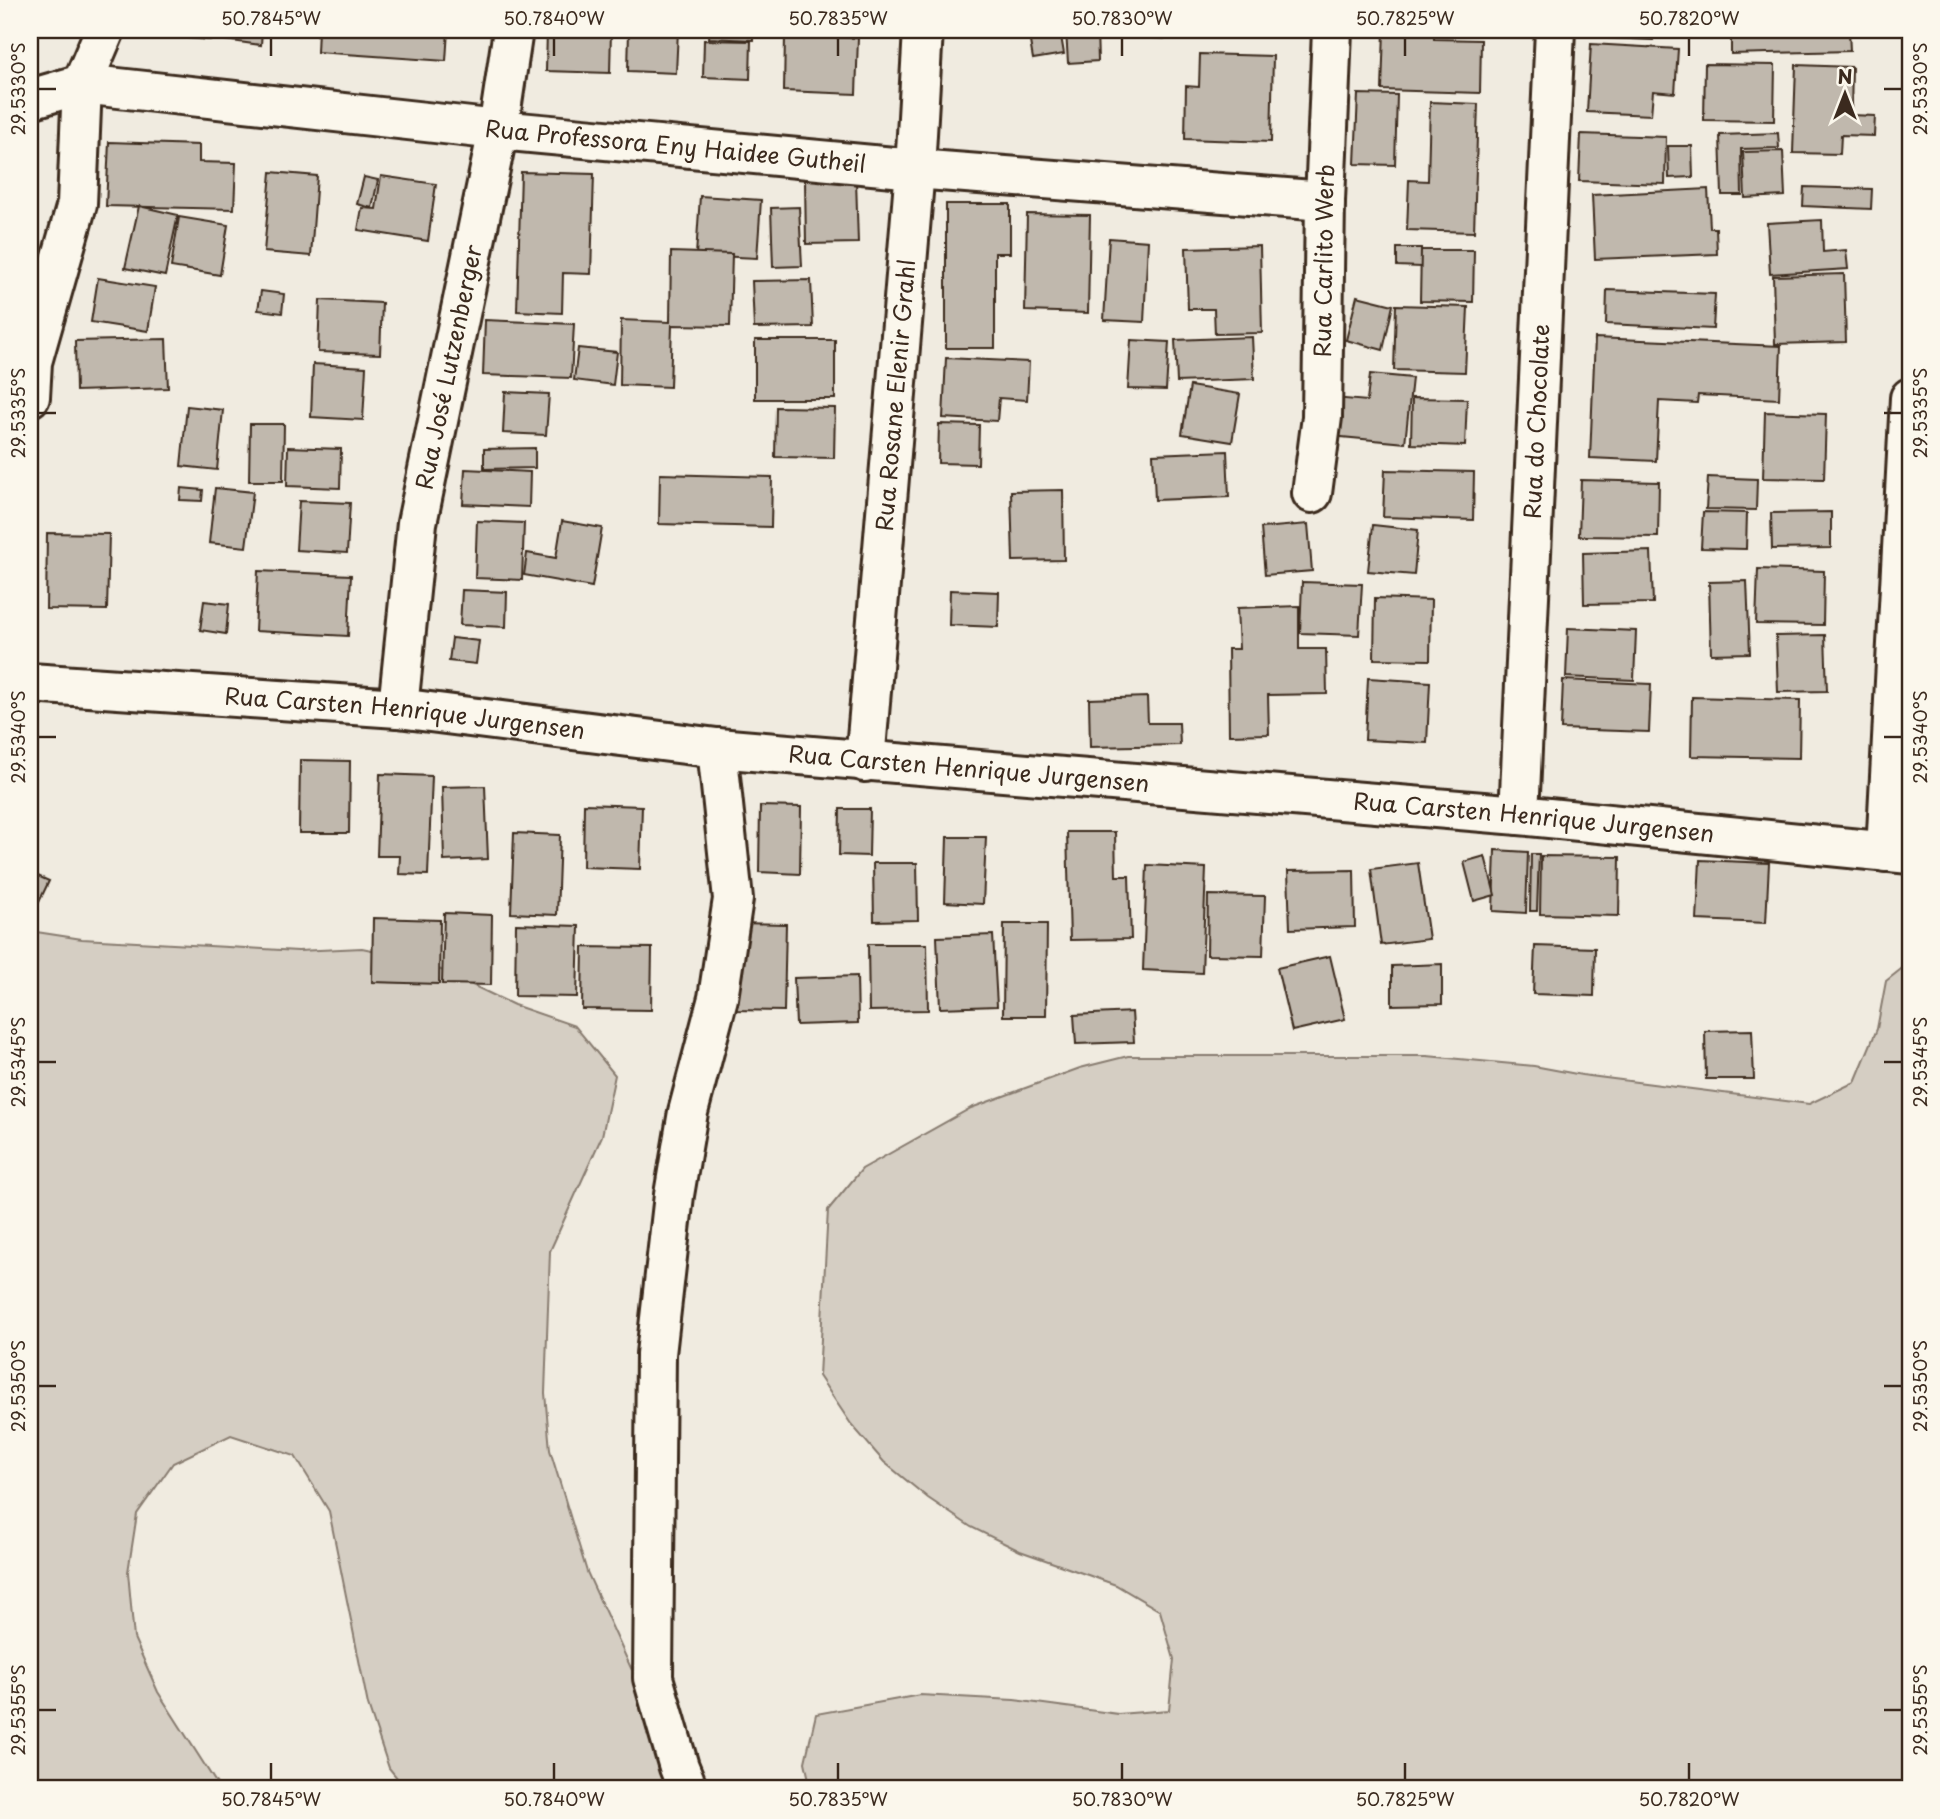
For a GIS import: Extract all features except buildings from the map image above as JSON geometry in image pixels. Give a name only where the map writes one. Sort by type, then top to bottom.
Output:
[{"type":"street","points":[[31,379],[77,204],[82,84],[105,30]]},
{"type":"street","name":"Rua José Lutzenberger","points":[[398,708],[417,523],[498,130],[513,30]]},
{"type":"street","name":"Rua Rosane Elenir Grahl","points":[[865,762],[915,169],[923,30]]},
{"type":"street","name":"Rua Carlito Werb","points":[[1312,493],[1322,417],[1325,201],[1332,30]]},
{"type":"street","name":"Rua do Chocolate","points":[[1519,815],[1555,30]]},
{"type":"street","name":"Rua Professora Eny Haidee Gutheil","points":[[30,99],[82,84],[498,130],[915,169],[1325,201]]},
{"type":"street","points":[[1898,853],[1910,398]]},
{"type":"street","name":"Rua Carsten Henrique Jurgensen","points":[[30,683],[398,708],[717,748],[1519,815],[1898,853]]},
{"type":"street","points":[[688,1789],[653,1678],[656,1354],[674,1195],[688,1112],[718,998],[733,899],[717,748]]},
{"type":"shaded area","points":[[30,931],[82,939],[298,951],[362,948],[420,960],[514,1005],[575,1026],[615,1075],[602,1136],[550,1251],[545,1393],[550,1450],[587,1572],[663,1738],[678,1789],[406,1789],[389,1768],[368,1705],[329,1511],[295,1456],[231,1435],[173,1463],[137,1514],[128,1572],[134,1638],[158,1692],[220,1789],[30,1789]]},
{"type":"shaded area","points":[[1910,962],[1910,1789],[811,1789],[805,1762],[816,1714],[920,1695],[1014,1700],[1118,1714],[1169,1710],[1174,1659],[1160,1611],[1116,1585],[1020,1551],[971,1527],[928,1498],[884,1462],[851,1424],[819,1376],[828,1210],[862,1169],[971,1108],[1080,1068],[1128,1056],[1427,1056],[1534,1066],[1582,1075],[1809,1104],[1855,1082],[1877,1029],[1886,981]]}]
